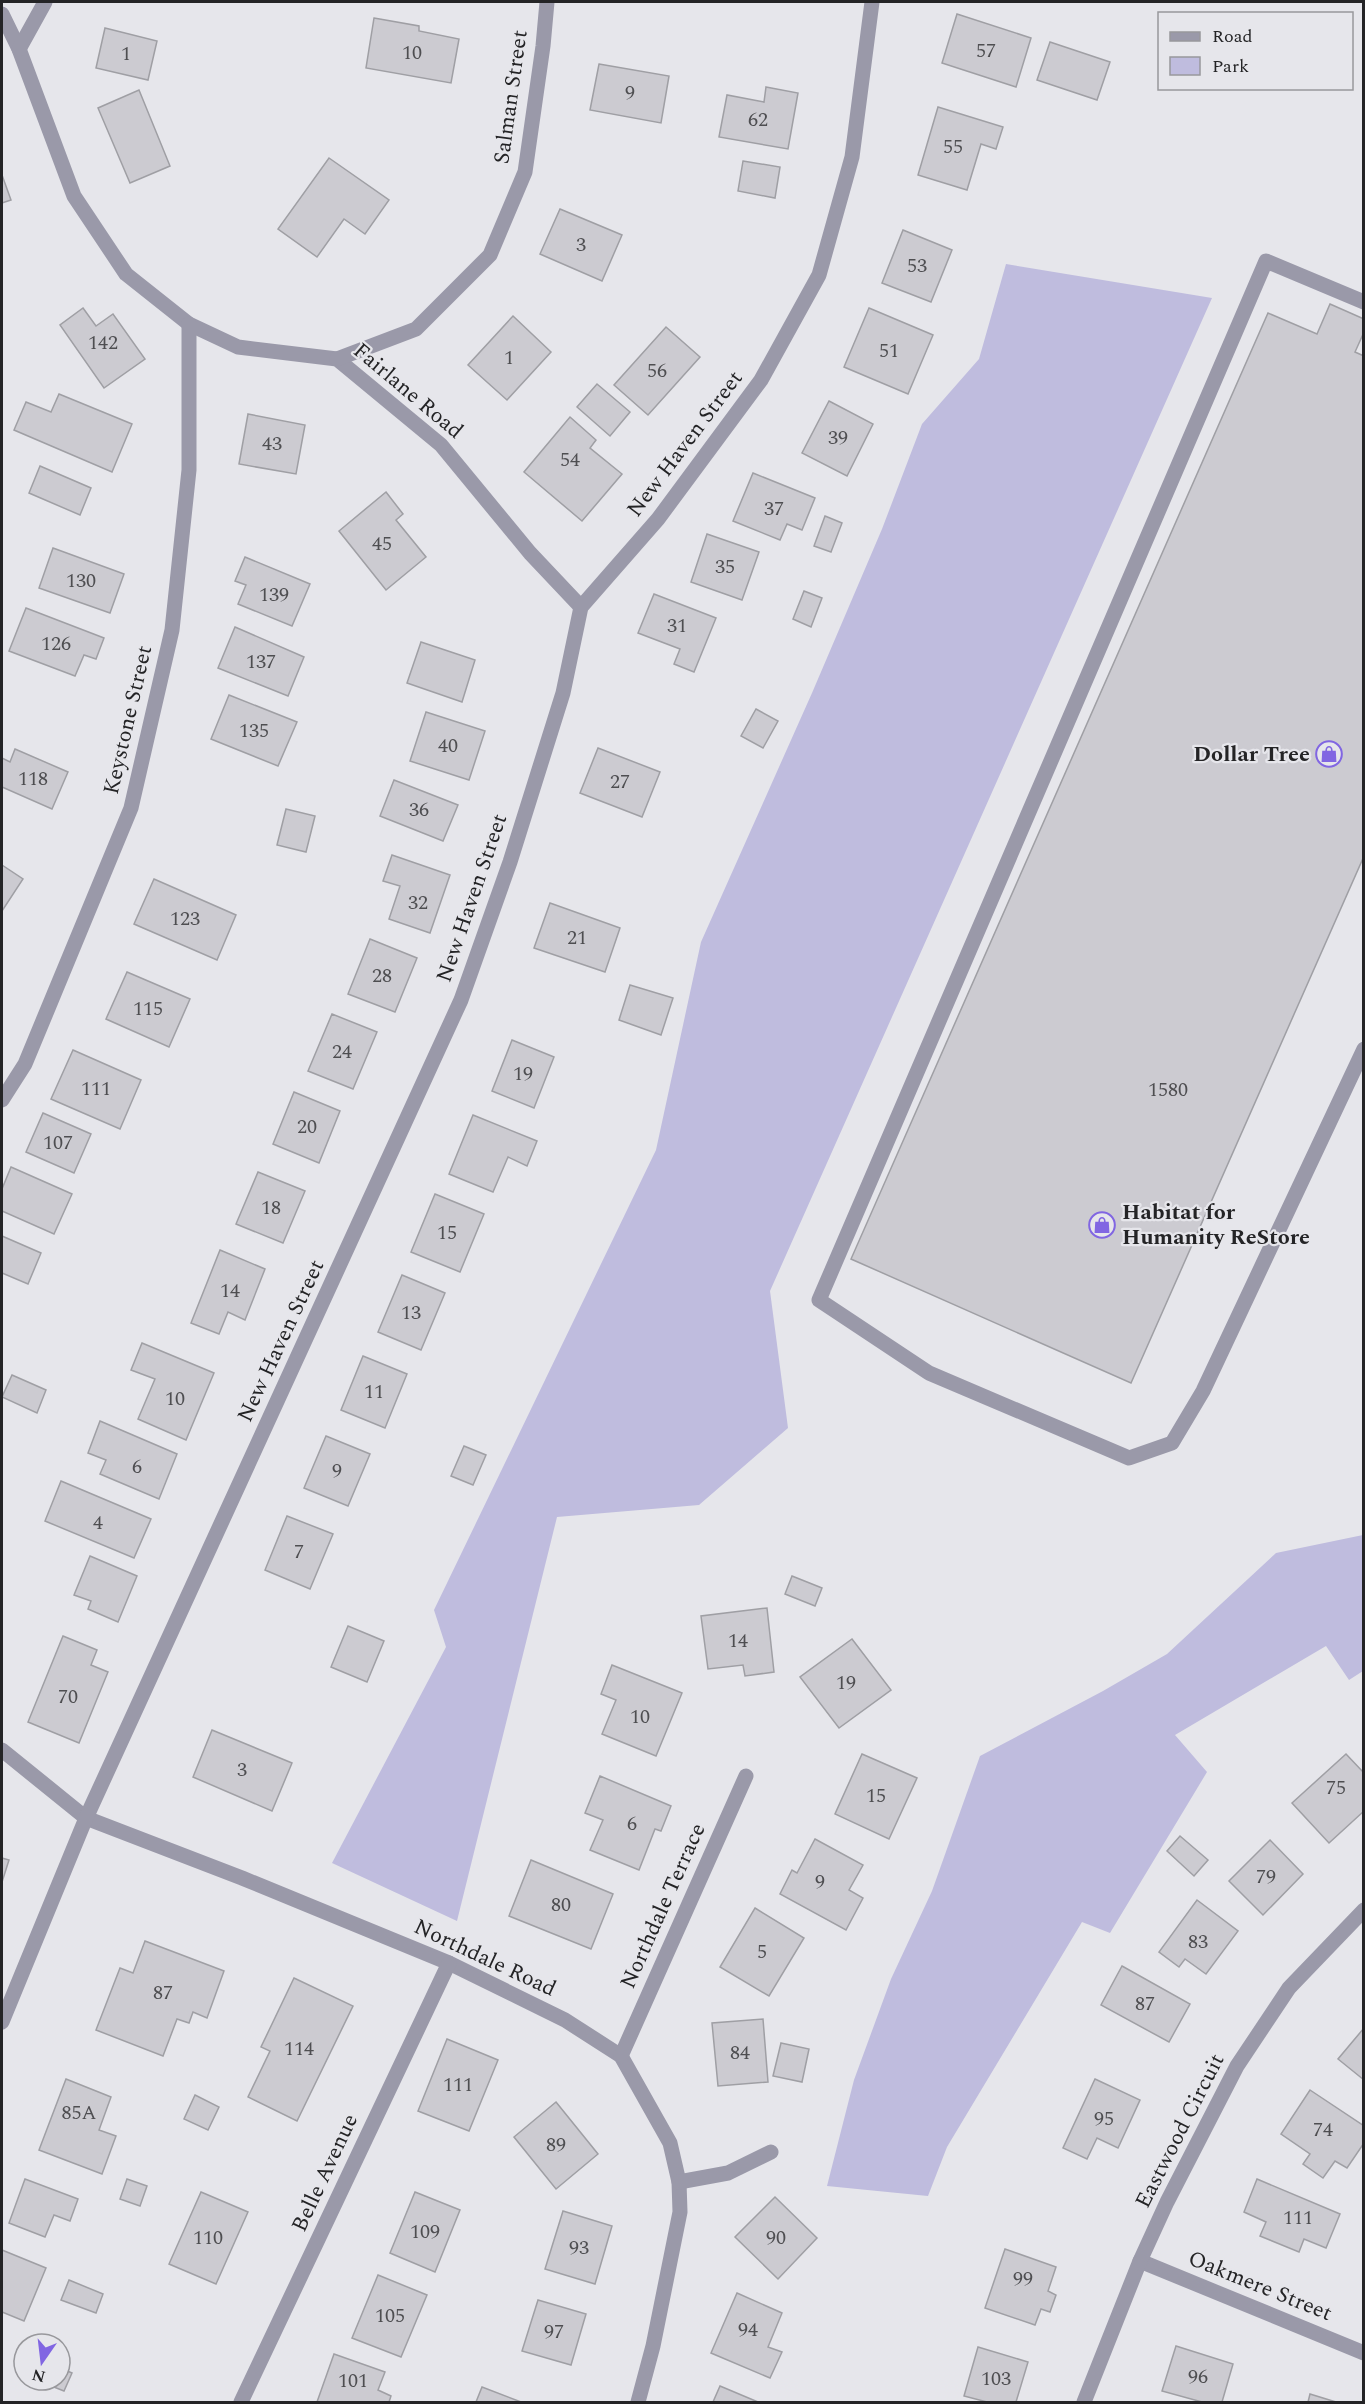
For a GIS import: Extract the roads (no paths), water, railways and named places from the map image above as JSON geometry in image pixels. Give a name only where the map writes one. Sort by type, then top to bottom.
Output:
[{"type":"street","points":[[19,49],[45,2]]},
{"type":"street","name":"Salman Street","points":[[337,358],[416,329],[489,255],[525,172],[547,2]]},
{"type":"street","name":"New Haven Street","points":[[2,2022],[86,1818],[461,1000],[510,862],[563,693],[581,607],[658,519],[761,380],[819,275],[852,157],[872,2]]},
{"type":"street","name":"Fairlane Road","points":[[2,14],[19,49],[74,196],[126,274],[189,324],[238,347],[337,358],[441,445],[530,553],[581,607]]},
{"type":"street","points":[[1364,302],[1266,261],[819,1300],[929,1373],[1129,1458],[1172,1443],[1203,1391],[1364,1049]]},
{"type":"street","name":"Keystone Street","points":[[2,1100],[25,1064],[131,808],[172,630],[189,470],[189,324]]},
{"type":"street","name":"Northdale Road","points":[[2,1750],[86,1818],[253,1882],[449,1963],[565,2020],[621,2056],[670,2143],[679,2182],[680,2212],[653,2346],[638,2403]]},
{"type":"street","name":"Northdale Terrace","points":[[621,2056],[746,1776]]},
{"type":"street","name":"Eastwood Circuit","points":[[1084,2403],[1140,2261],[1167,2202],[1237,2066],[1289,1988],[1364,1910]]},
{"type":"street","name":"Belle Avenue","points":[[241,2403],[449,1963]]},
{"type":"street","points":[[679,2182],[728,2173],[771,2152]]},
{"type":"street","name":"Oakmere Street","points":[[1140,2261],[1364,2353]]},
{"type":"place","name":"Dollar Tree","points":[[1329,754]]},
{"type":"place","name":"Habitat for Humanity ReStore","points":[[1102,1225]]}]
